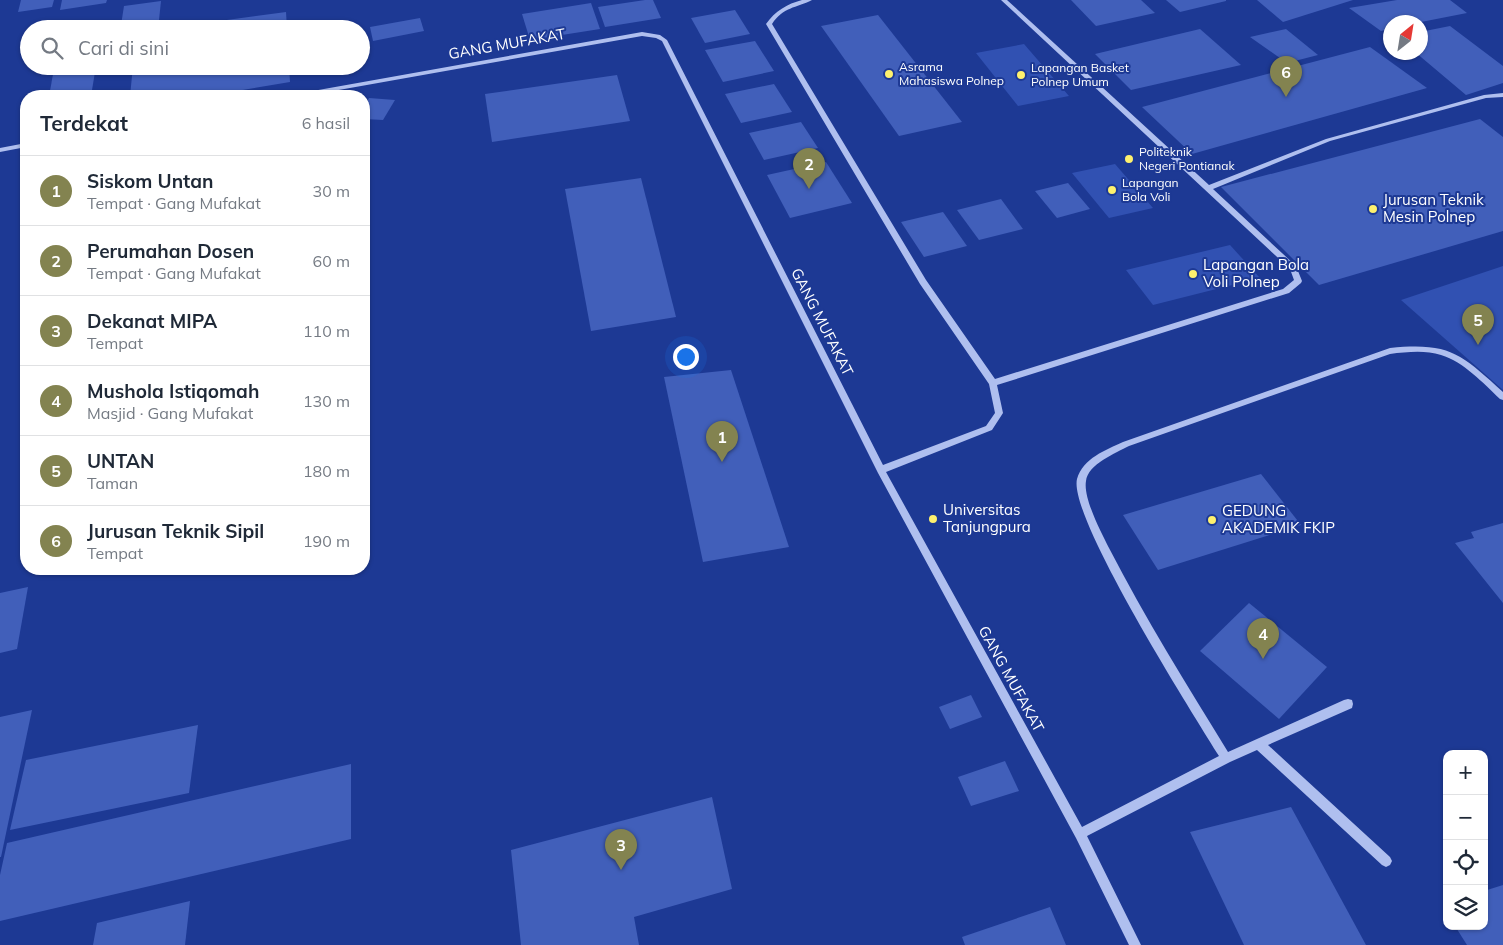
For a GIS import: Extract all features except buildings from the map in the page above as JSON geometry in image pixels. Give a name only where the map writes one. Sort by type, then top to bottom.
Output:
[{"type":"street","points":[[809,0],[795,3],[783,9],[769,24],[923,282],[993,383],[999,413],[989,428],[881,470]]},
{"type":"street","points":[[993,383],[1286,291],[1298,281],[1293,268],[1004,0]]},
{"type":"street","name":"GANG MUFAKAT","points":[[329,90],[642,34],[658,36],[664,40],[881,470],[1080,834],[1135,945]]},
{"type":"street","points":[[1208,188],[1328,140],[1486,96],[1503,95]]},
{"type":"street","points":[[0,150],[20,146]]},
{"type":"street","points":[[1226,758],[1142,618],[1090,521],[1080,482],[1089,464],[1126,444],[1390,351],[1416,347],[1436,349],[1457,356],[1503,398]]},
{"type":"street","points":[[1258,744],[1386,860]]},
{"type":"lane","points":[[1080,834],[1226,758],[1348,704]]},
{"type":"shaded area","name":"Lapangan Basket Polnep Umum","points":[[1024,44],[1069,96],[1018,106],[976,53]]},
{"type":"shaded area","name":"Lapangan Bola Voli","points":[[1115,164],[1153,208],[1109,218],[1072,173]]},
{"type":"shaded area","name":"Lapangan Bola Voli Polnep","points":[[1230,245],[1260,278],[1153,305],[1126,270]]},
{"type":"shaded area","points":[[1503,266],[1503,390],[1401,300]]},
{"type":"place","name":"Asrama Mahasiswa Polnep","points":[[889,74]]},
{"type":"place","name":"Lapangan Basket Polnep Umum","points":[[1021,75]]},
{"type":"place","name":"Jurusan Teknik Sipil","points":[[1286,97]]},
{"type":"place","name":"Politeknik Negeri Pontianak","points":[[1129,159]]},
{"type":"place","name":"Perumahan Dosen","points":[[809,189]]},
{"type":"place","name":"Lapangan Bola Voli","points":[[1112,190]]},
{"type":"place","name":"Jurusan Teknik Mesin Polnep","points":[[1373,209]]},
{"type":"place","name":"Lapangan Bola Voli Polnep","points":[[1193,274]]},
{"type":"place","name":"UNTAN","points":[[1478,345]]},
{"type":"place","name":"Siskom Untan","points":[[722,462]]},
{"type":"place","name":"Universitas Tanjungpura","points":[[933,519]]},
{"type":"place","name":"GEDUNG AKADEMIK FKIP","points":[[1212,520]]},
{"type":"place","name":"Mushola Istiqomah","points":[[1263,659]]},
{"type":"place","name":"Dekanat MIPA","points":[[621,870]]}]
